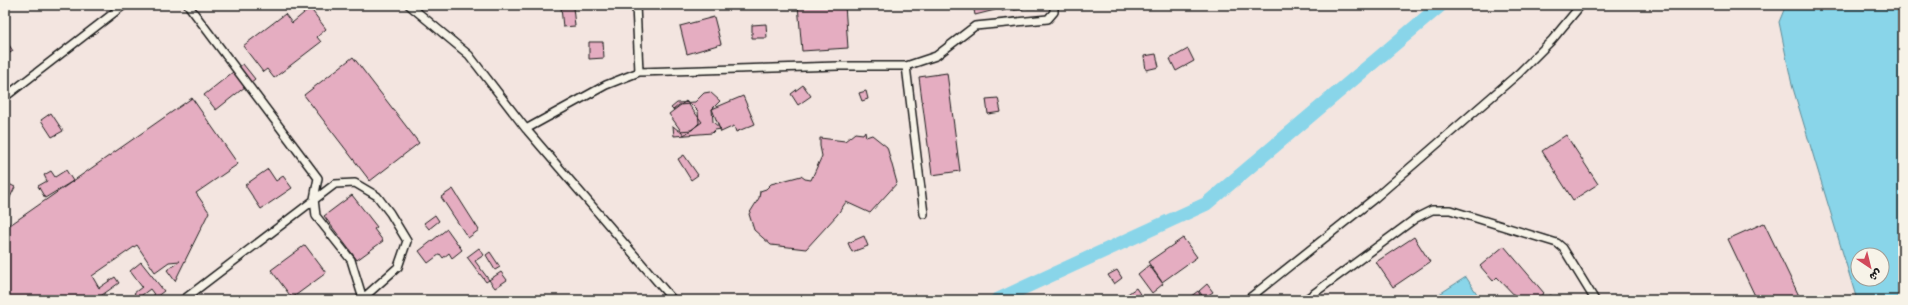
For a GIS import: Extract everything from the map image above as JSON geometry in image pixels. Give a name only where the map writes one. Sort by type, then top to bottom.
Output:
[{"type":"lane","points":[[5,97],[124,5]]},
{"type":"lane","points":[[183,300],[314,199],[335,184],[355,184],[377,196],[390,213],[407,241],[398,267],[362,299],[351,260],[316,216],[314,199],[318,178],[188,5]]},
{"type":"lane","points":[[409,5],[469,54],[526,129],[673,300]]},
{"type":"lane","points":[[636,5],[639,72]]},
{"type":"lane","points":[[526,129],[606,85],[639,72],[838,66],[906,66],[936,56],[975,26],[1048,19],[1054,12],[1054,5]]},
{"type":"lane","points":[[1247,300],[1376,198],[1519,73],[1552,40],[1581,5]]},
{"type":"lane","points":[[906,66],[924,214]]},
{"type":"lane","points":[[1305,300],[1416,218],[1432,210],[1450,210],[1557,243],[1563,248],[1596,300]]},
{"type":"water","points":[[1786,5],[1903,5],[1903,300],[1857,300],[1853,287],[1890,287],[1890,247],[1850,247],[1850,277],[1792,85],[1779,22]]},
{"type":"water","points":[[1466,277],[1481,300],[1430,300]]},
{"type":"building","points":[[798,5],[845,5],[848,48],[802,51]]},
{"type":"building","points":[[973,5],[994,5],[995,10],[975,15]]},
{"type":"building","points":[[1001,5],[1009,5],[1009,9],[1002,11]]},
{"type":"building","points":[[1014,5],[1022,5],[1023,9],[1014,10]]},
{"type":"building","points":[[1027,5],[1036,5],[1036,8],[1027,8]]},
{"type":"building","points":[[573,7],[575,26],[563,27],[561,8]]},
{"type":"building","points":[[310,8],[326,29],[317,37],[321,42],[274,78],[267,69],[263,72],[243,46],[285,14],[292,23]]},
{"type":"building","points":[[714,17],[721,44],[687,54],[680,26]]},
{"type":"building","points":[[766,24],[767,38],[752,38],[752,25]]},
{"type":"building","points":[[5,39],[13,51],[5,56]]},
{"type":"building","points":[[589,42],[603,42],[604,58],[589,59]]},
{"type":"building","points":[[1188,49],[1194,61],[1176,71],[1170,59]]},
{"type":"building","points":[[1156,54],[1159,67],[1146,70],[1144,56]]},
{"type":"building","points":[[353,57],[419,143],[370,181],[304,95]]},
{"type":"building","points":[[243,64],[255,79],[216,110],[204,95]]},
{"type":"building","points":[[947,73],[960,171],[932,175],[919,77]]},
{"type":"building","points":[[803,85],[811,96],[798,105],[791,94]]},
{"type":"building","points":[[866,91],[868,99],[862,101],[859,93]]},
{"type":"building","points":[[710,92],[720,101],[712,109],[713,122],[721,129],[715,130],[712,133],[674,136],[673,126],[679,131],[692,130],[699,123],[698,111],[691,104],[679,105],[673,110],[671,108],[677,103],[695,102],[704,93]]},
{"type":"building","points":[[743,96],[755,124],[736,132],[734,126],[721,132],[712,109]]},
{"type":"building","points":[[192,98],[238,164],[196,193],[209,212],[175,281],[167,270],[180,261],[169,262],[155,272],[137,245],[92,276],[99,288],[115,277],[119,283],[95,300],[5,300],[5,217],[10,225]]},
{"type":"building","points":[[998,98],[1001,112],[988,114],[986,99]]},
{"type":"building","points":[[686,101],[702,122],[684,135],[669,114]]},
{"type":"building","points":[[51,113],[63,131],[52,137],[41,120]]},
{"type":"building","points":[[865,131],[866,137],[872,135],[887,147],[897,183],[870,213],[846,202],[837,215],[806,249],[771,245],[754,230],[749,214],[759,198],[760,191],[766,189],[771,184],[801,176],[805,179],[811,180],[822,156],[820,138],[845,141],[855,133],[863,134]]},
{"type":"building","points":[[1566,135],[1598,184],[1573,200],[1542,151]]},
{"type":"building","points":[[684,155],[698,175],[691,180],[678,159]]},
{"type":"building","points":[[268,169],[276,181],[283,176],[292,188],[261,209],[245,185]]},
{"type":"building","points":[[66,170],[73,181],[45,198],[38,186],[47,181],[44,175],[51,171],[55,177]]},
{"type":"building","points":[[5,182],[15,187],[5,208]]},
{"type":"building","points":[[453,189],[479,230],[468,238],[441,197]]},
{"type":"building","points":[[352,195],[377,227],[374,229],[383,241],[357,260],[324,216]]},
{"type":"building","points":[[435,215],[439,221],[429,229],[424,223]]},
{"type":"building","points":[[1764,223],[1801,300],[1757,300],[1728,239]]},
{"type":"building","points":[[447,229],[462,250],[452,258],[449,253],[443,258],[440,254],[428,263],[419,251]]},
{"type":"building","points":[[864,236],[868,246],[852,252],[848,243]]},
{"type":"building","points":[[1414,237],[1430,262],[1393,287],[1376,262]]},
{"type":"building","points":[[1183,238],[1197,257],[1162,282],[1148,262]]},
{"type":"building","points":[[305,245],[326,273],[292,298],[271,270]]},
{"type":"building","points":[[1504,246],[1544,293],[1535,300],[1519,300],[1497,277],[1493,281],[1480,266]]},
{"type":"building","points":[[479,248],[484,255],[475,261],[489,280],[486,282],[467,257]]},
{"type":"building","points":[[490,252],[500,267],[495,270],[486,255]]},
{"type":"building","points":[[141,262],[164,291],[156,297],[150,289],[138,298],[134,293],[142,287],[130,271]]},
{"type":"building","points":[[1149,265],[1163,284],[1152,293],[1138,274]]},
{"type":"building","points":[[1117,270],[1122,278],[1114,284],[1108,275]]},
{"type":"building","points":[[501,272],[507,280],[495,288],[489,280]]},
{"type":"building","points":[[1207,284],[1213,292],[1204,298],[1199,291]]},
{"type":"building","points":[[1136,288],[1144,300],[1123,300],[1122,298]]},
{"type":"building","points":[[1198,291],[1203,300],[1186,300]]},
{"type":"building","points":[[1551,295],[1554,300],[1543,300]]},
{"type":"waterway","points":[[997,300],[1206,204],[1441,5]]}]
